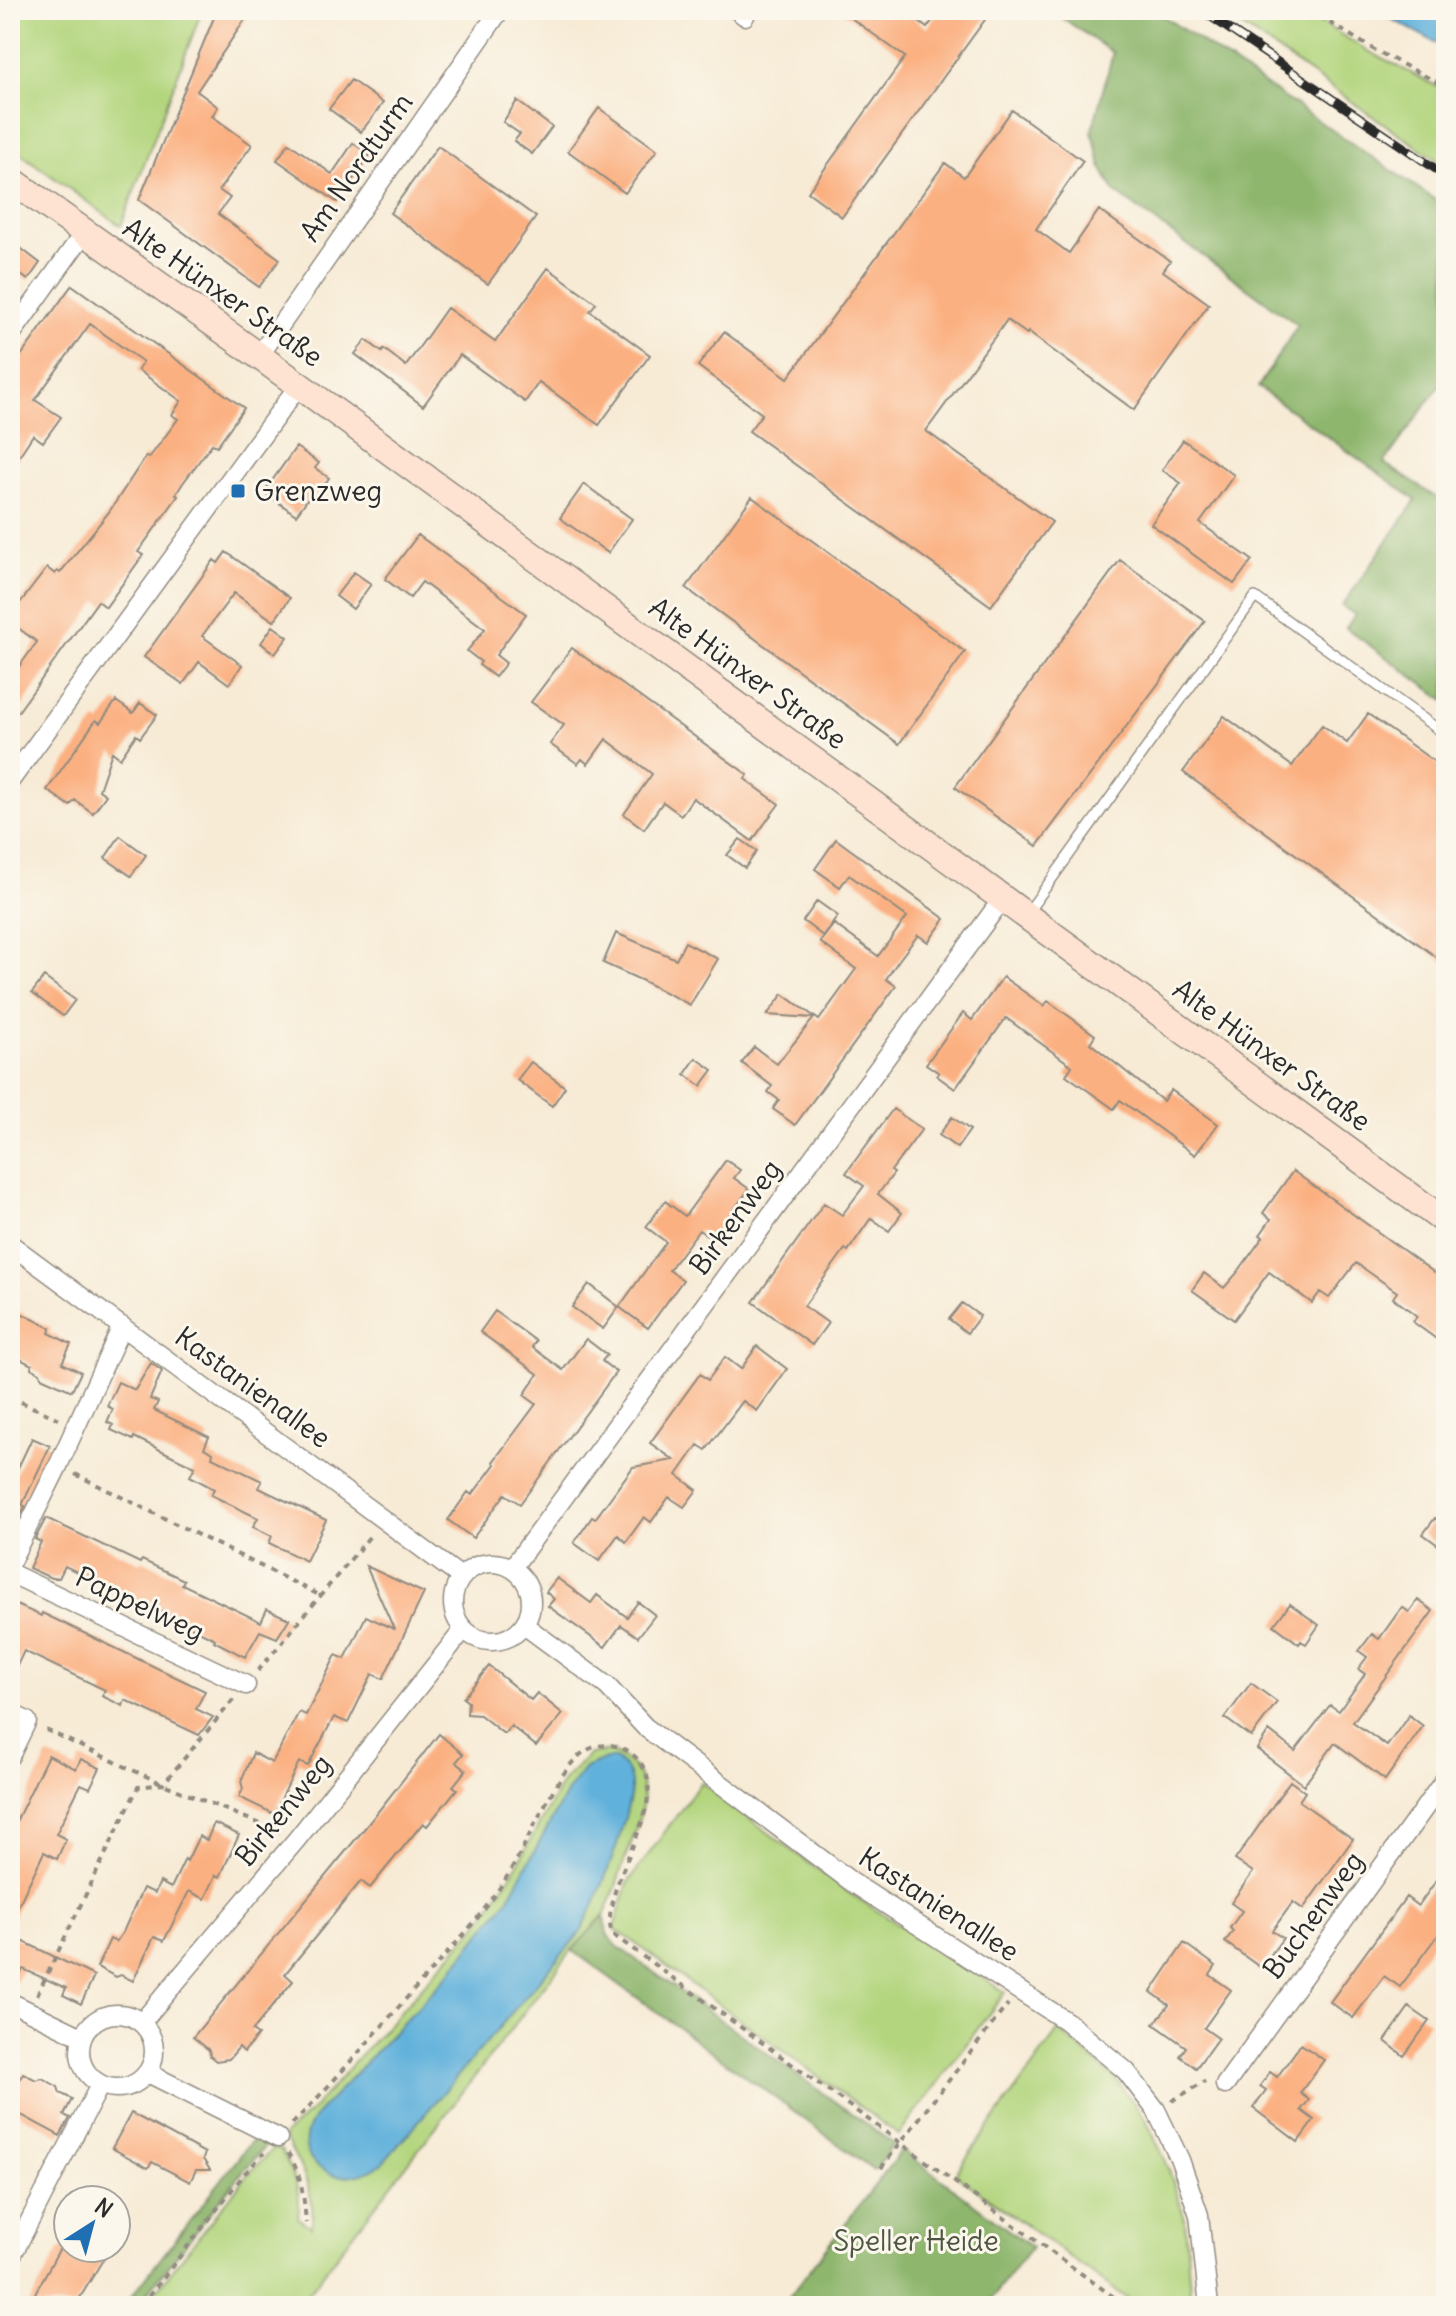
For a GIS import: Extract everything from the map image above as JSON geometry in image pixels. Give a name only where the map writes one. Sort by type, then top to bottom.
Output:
[{"type":"street","name":"Am Nordturm","points":[[259,356],[500,10]]},
{"type":"street","name":"Alte Hünxer Straße","points":[[10,179],[299,385],[1446,1222]]},
{"type":"street","points":[[10,336],[84,233]]},
{"type":"street","points":[[10,781],[299,385]]},
{"type":"street","name":"Birkenweg","points":[[512,1568],[1003,898]]},
{"type":"street","name":"Kastanienallee","points":[[10,1244],[461,1577]]},
{"type":"street","points":[[12,1553],[58,1466],[122,1326]]},
{"type":"street","points":[[490,1563],[512,1568],[528,1587],[529,1612],[524,1625],[506,1638],[495,1640],[473,1636],[464,1629],[453,1609],[455,1587],[469,1570],[490,1563]]},
{"type":"street","name":"Pappelweg","points":[[10,1573],[246,1685]]},
{"type":"street","name":"Kastanienallee","points":[[524,1625],[607,1686],[645,1727],[853,1883],[1066,2021],[1126,2071],[1156,2110],[1180,2160],[1199,2215],[1209,2306]]},
{"type":"street","name":"Birkenweg","points":[[141,2023],[297,1839],[464,1629]]},
{"type":"street","points":[[10,1756],[18,1717]]},
{"type":"street","name":"Buchenweg","points":[[1225,2085],[1446,1778]]},
{"type":"street","points":[[10,2002],[82,2037]]},
{"type":"street","points":[[119,2014],[141,2023],[153,2041],[154,2052],[148,2073],[140,2081],[121,2089],[100,2085],[91,2079],[84,2070],[79,2048],[88,2027],[108,2015],[119,2014]]},
{"type":"street","points":[[148,2073],[278,2138]]},
{"type":"street","points":[[10,2259],[100,2085]]},
{"type":"lane","points":[[1026,915],[1255,597],[1446,735]]},
{"type":"path","points":[[1309,10],[1373,49],[1446,87]]},
{"type":"path","points":[[10,1397],[76,1427]]},
{"type":"path","points":[[58,1466],[321,1596]]},
{"type":"path","points":[[29,2012],[138,1787],[163,1784],[385,1519]]},
{"type":"path","points":[[18,1717],[163,1784],[297,1839]]},
{"type":"path","points":[[141,2306],[245,2173],[307,2109],[475,1920],[510,1872],[560,1778],[582,1753],[601,1744],[615,1745],[628,1751],[643,1766],[649,1785],[640,1827],[609,1913],[612,1934],[1126,2306]]},
{"type":"path","points":[[881,2168],[1019,1990]]},
{"type":"path","points":[[1156,2110],[1211,2078],[1225,2085]]},
{"type":"path","points":[[278,2138],[294,2162],[304,2191],[306,2223]]},
{"type":"green space","points":[[10,10],[202,10],[121,226],[10,146]]},
{"type":"green space","points":[[1051,10],[1154,10],[1446,207],[1446,377],[1384,463],[1446,504],[1446,701],[1346,628],[1355,615],[1342,606],[1416,500],[1258,387],[1298,325],[1115,192],[1102,169],[1092,131],[1113,53]]},
{"type":"green space","points":[[1218,10],[1300,10],[1370,52],[1446,91],[1446,166]]},
{"type":"green space","points":[[610,1751],[626,1760],[637,1772],[642,1785],[642,1800],[636,1831],[605,1914],[572,1950],[298,2306],[144,2306],[245,2178],[273,2148],[281,2150],[296,2182],[298,2218],[311,2227],[309,2191],[301,2168],[284,2137],[286,2133],[310,2112],[480,1922],[517,1865],[564,1779],[590,1754]]},
{"type":"green space","points":[[701,1782],[846,1891],[1005,1992],[899,2135],[614,1928],[628,1883]]},
{"type":"green space","points":[[604,1915],[607,1934],[617,1946],[894,2144],[874,2170],[572,1950]]},
{"type":"green space","points":[[1059,2030],[1114,2078],[1144,2116],[1167,2164],[1185,2219],[1191,2306],[1137,2306],[955,2174]]},
{"type":"green space","points":[[256,2135],[268,2143],[137,2306],[124,2306]]},
{"type":"green space","name":"Speller Heide","points":[[902,2150],[1031,2247],[986,2306],[782,2306]]},
{"type":"water","points":[[1375,10],[1446,10],[1446,48]]},
{"type":"water","points":[[614,1759],[626,1769],[630,1779],[630,1795],[612,1859],[581,1932],[383,2163],[352,2176],[336,2175],[323,2169],[310,2158],[306,2144],[308,2130],[316,2115],[447,1976],[509,1898],[568,1790],[585,1768]]},
{"type":"building","points":[[217,10],[233,10],[246,18],[197,91],[218,107],[212,116],[252,145],[219,190],[230,198],[218,214],[280,259],[259,287],[139,200]]},
{"type":"building","points":[[840,10],[903,10],[927,28],[940,10],[992,10],[842,217],[808,192],[905,57]]},
{"type":"building","points":[[351,80],[383,103],[361,132],[329,109]]},
{"type":"building","points":[[517,101],[552,127],[532,154],[514,141],[520,134],[503,122]]},
{"type":"building","points":[[599,108],[657,150],[625,193],[568,151]]},
{"type":"building","points":[[1012,110],[1083,161],[1036,229],[1069,253],[1099,210],[1170,261],[1163,271],[1209,304],[1134,410],[1007,320],[926,431],[1052,522],[991,606],[749,431],[762,414],[698,366],[724,332],[788,378],[945,163],[964,177]]},
{"type":"building","points":[[289,143],[332,174],[353,143],[370,155],[337,202],[277,160]]},
{"type":"building","points":[[438,146],[536,217],[488,284],[390,213]]},
{"type":"building","points":[[10,240],[40,263],[28,280],[10,267]]},
{"type":"building","points":[[548,268],[596,303],[590,311],[650,355],[599,425],[539,382],[525,402],[460,355],[423,406],[355,354],[366,340],[406,366],[447,308],[495,342]]},
{"type":"building","points":[[72,285],[244,408],[217,446],[212,444],[183,483],[176,494],[178,496],[138,552],[143,555],[106,607],[98,601],[10,723],[10,679],[37,642],[10,622],[10,596],[20,603],[47,568],[55,574],[57,571],[60,573],[109,512],[146,456],[149,458],[178,419],[172,415],[181,401],[138,370],[143,362],[90,324],[35,400],[61,417],[43,442],[33,435],[10,470],[10,371]]},
{"type":"building","points":[[1183,440],[1234,475],[1200,523],[1252,560],[1234,584],[1151,524],[1181,483],[1162,470]]},
{"type":"building","points":[[296,447],[319,463],[315,468],[329,478],[316,496],[312,493],[296,515],[264,492]]},
{"type":"building","points":[[584,484],[632,519],[608,553],[560,518]]},
{"type":"building","points":[[752,497],[965,652],[899,744],[686,588]]},
{"type":"building","points":[[418,535],[526,614],[496,655],[506,663],[495,677],[467,651],[485,629],[422,582],[410,598],[385,579]]},
{"type":"building","points":[[226,552],[290,598],[274,621],[234,593],[202,636],[242,665],[229,684],[199,662],[183,684],[144,657],[214,560],[218,563]]},
{"type":"building","points":[[1120,560],[1205,621],[1037,846],[955,787]]},
{"type":"building","points":[[354,572],[371,584],[353,609],[336,596]]},
{"type":"building","points":[[273,626],[288,637],[275,654],[261,643]]},
{"type":"building","points":[[572,648],[748,775],[745,779],[779,804],[752,841],[693,798],[681,815],[663,802],[644,829],[624,814],[652,774],[606,739],[588,764],[582,759],[578,764],[550,744],[564,725],[531,702]]},
{"type":"building","points":[[116,701],[133,713],[140,703],[157,715],[140,738],[136,735],[120,758],[112,752],[99,790],[106,795],[93,813],[75,800],[70,806],[47,790],[96,720],[100,723]]},
{"type":"building","points":[[1368,714],[1446,770],[1446,964],[1183,772],[1224,716],[1292,766],[1322,725],[1347,743]]},
{"type":"building","points":[[120,836],[146,855],[131,876],[105,858]]},
{"type":"building","points":[[740,839],[757,851],[745,868],[727,855]]},
{"type":"building","points":[[836,839],[945,919],[928,942],[918,935],[899,960],[886,979],[896,986],[795,1125],[773,1109],[779,1100],[768,1092],[772,1086],[742,1063],[754,1047],[777,1064],[814,1018],[767,1015],[783,994],[819,1020],[856,969],[820,942],[834,924],[878,956],[907,917],[849,875],[840,887],[815,869]]},
{"type":"building","points":[[817,901],[838,916],[823,936],[803,921]]},
{"type":"building","points":[[616,933],[676,959],[685,942],[718,959],[690,1005],[603,963]]},
{"type":"building","points":[[44,977],[75,1000],[63,1016],[32,993]]},
{"type":"building","points":[[1003,977],[1044,1006],[1048,1001],[1095,1035],[1090,1043],[1163,1101],[1171,1090],[1218,1124],[1195,1155],[1120,1100],[1114,1109],[1066,1075],[1072,1066],[1006,1018],[955,1089],[937,1076],[939,1073],[926,1064],[963,1013],[972,1020]]},
{"type":"building","points":[[696,1058],[713,1070],[701,1086],[685,1074]]},
{"type":"building","points":[[531,1062],[565,1087],[552,1106],[517,1080]]},
{"type":"building","points":[[893,1109],[922,1129],[878,1194],[902,1213],[889,1231],[871,1218],[804,1306],[828,1323],[812,1345],[753,1302],[824,1203],[842,1215],[864,1186],[846,1173]]},
{"type":"building","points":[[952,1117],[970,1130],[957,1148],[939,1135]]},
{"type":"building","points":[[726,1160],[740,1170],[734,1178],[749,1189],[712,1239],[699,1230],[669,1270],[683,1280],[648,1328],[619,1307],[666,1242],[646,1227],[665,1201],[685,1216]]},
{"type":"building","points":[[1293,1171],[1446,1281],[1446,1346],[1413,1322],[1417,1316],[1393,1298],[1397,1292],[1356,1263],[1329,1298],[1320,1292],[1312,1303],[1269,1272],[1234,1320],[1192,1290],[1204,1273],[1224,1288],[1237,1273],[1263,1237],[1260,1235],[1271,1219],[1263,1213]]},
{"type":"building","points":[[589,1284],[619,1307],[603,1329],[572,1307]]},
{"type":"building","points":[[962,1303],[980,1316],[967,1333],[949,1319]]},
{"type":"building","points":[[15,1310],[51,1328],[49,1333],[71,1344],[62,1363],[81,1372],[72,1391],[41,1377],[31,1368],[32,1365],[10,1354],[10,1320]]},
{"type":"building","points":[[495,1311],[536,1341],[532,1347],[563,1370],[586,1339],[607,1355],[602,1361],[616,1372],[520,1504],[505,1494],[473,1538],[448,1520],[468,1492],[472,1495],[536,1404],[524,1395],[538,1374],[480,1332]]},
{"type":"building","points":[[757,1346],[787,1369],[757,1411],[743,1401],[706,1450],[698,1445],[677,1475],[697,1490],[684,1507],[669,1497],[651,1522],[644,1517],[626,1542],[618,1535],[599,1561],[574,1543],[633,1467],[674,1460],[650,1443],[700,1374],[708,1380],[725,1357],[741,1369]]},
{"type":"building","points":[[151,1363],[162,1371],[150,1399],[158,1402],[154,1410],[209,1437],[204,1448],[213,1453],[212,1457],[262,1481],[259,1488],[326,1520],[306,1561],[269,1543],[272,1536],[253,1527],[258,1518],[211,1495],[214,1489],[190,1476],[195,1467],[134,1437],[133,1440],[111,1430],[113,1425],[107,1422],[113,1409],[107,1406],[118,1382],[135,1390]]},
{"type":"building","points":[[32,1438],[50,1446],[22,1505],[25,1506],[14,1529],[10,1530],[10,1485]]},
{"type":"building","points":[[46,1518],[140,1563],[142,1560],[184,1580],[182,1584],[261,1622],[267,1609],[289,1619],[277,1638],[260,1631],[245,1657],[215,1639],[147,1605],[145,1608],[65,1566],[59,1578],[51,1578],[29,1568],[41,1542],[35,1539]]},
{"type":"building","points":[[1435,1518],[1446,1526],[1446,1551],[1423,1534]]},
{"type":"building","points":[[366,1566],[424,1593],[383,1679],[372,1674],[348,1723],[334,1717],[308,1766],[299,1762],[274,1814],[239,1797],[243,1789],[241,1781],[253,1753],[272,1763],[299,1712],[306,1715],[336,1655],[345,1659],[366,1616],[394,1629]]},
{"type":"building","points":[[557,1578],[591,1603],[597,1595],[627,1617],[638,1602],[655,1615],[638,1637],[621,1625],[605,1647],[548,1606],[554,1599],[546,1592]]},
{"type":"building","points":[[1418,1600],[1433,1611],[1353,1722],[1387,1746],[1409,1715],[1423,1726],[1385,1780],[1335,1743],[1304,1785],[1257,1749],[1269,1731],[1295,1751],[1330,1705],[1339,1711],[1365,1674],[1358,1669],[1367,1657],[1359,1651],[1372,1634],[1379,1639],[1402,1607],[1409,1612]]},
{"type":"building","points":[[10,1602],[41,1616],[42,1613],[205,1691],[196,1709],[213,1717],[199,1735],[125,1700],[123,1706],[102,1696],[105,1690],[24,1651],[10,1680]]},
{"type":"building","points":[[1290,1604],[1319,1625],[1306,1644],[1301,1641],[1299,1644],[1274,1625]]},
{"type":"building","points":[[489,1666],[531,1700],[537,1693],[563,1714],[536,1746],[511,1726],[504,1734],[480,1715],[467,1714],[468,1702],[463,1698]]},
{"type":"building","points":[[1251,1683],[1277,1702],[1251,1737],[1225,1718]]},
{"type":"building","points":[[439,1734],[463,1754],[456,1762],[466,1770],[453,1786],[457,1789],[427,1826],[423,1823],[370,1888],[361,1881],[285,1974],[293,1981],[252,2031],[258,2035],[244,2052],[239,2047],[229,2059],[216,2061],[209,2050],[193,2037]]},
{"type":"building","points":[[48,1755],[76,1769],[81,1759],[100,1768],[90,1788],[81,1784],[56,1834],[66,1839],[57,1859],[44,1852],[10,1923],[10,1834]]},
{"type":"building","points":[[1290,1781],[1305,1792],[1299,1801],[1353,1839],[1303,1909],[1293,1902],[1272,1931],[1283,1938],[1261,1968],[1225,1942],[1242,1911],[1231,1903],[1253,1872],[1235,1860]]},
{"type":"building","points":[[214,1823],[239,1835],[220,1877],[216,1875],[205,1899],[189,1891],[164,1941],[154,1937],[133,1981],[121,1975],[116,1977],[97,1967],[110,1939],[116,1942],[123,1932],[143,1888],[155,1893],[160,1882],[171,1888],[199,1836],[207,1840]]},
{"type":"building","points":[[1446,1867],[1446,1925],[1400,1987],[1384,1976],[1353,2018],[1330,2002],[1406,1897],[1418,1906]]},
{"type":"building","points":[[10,1935],[94,1976],[81,2004],[63,1995],[66,1988],[23,1969],[10,1990]]},
{"type":"building","points":[[1184,1943],[1216,1966],[1210,1975],[1231,1990],[1204,2028],[1218,2038],[1196,2068],[1180,2056],[1186,2047],[1154,2024],[1169,2005],[1151,1992]]},
{"type":"building","points":[[1409,2007],[1429,2021],[1404,2056],[1385,2041]]},
{"type":"building","points":[[1301,2044],[1324,2060],[1300,2093],[1309,2100],[1301,2110],[1314,2120],[1298,2142],[1253,2108],[1266,2090],[1260,2086],[1270,2072],[1277,2077]]},
{"type":"building","points":[[23,2073],[36,2080],[42,2078],[72,2099],[64,2115],[70,2118],[60,2136],[10,2109],[10,2097]]},
{"type":"building","points":[[131,2113],[205,2153],[203,2159],[210,2170],[196,2170],[190,2182],[152,2162],[148,2168],[112,2148]]},
{"type":"building","points":[[52,2262],[100,2264],[75,2306],[28,2306]]},
{"type":"railway","points":[[1201,10],[1446,176]]},
{"type":"place","name":"Grenzweg","points":[[238,491]]}]
